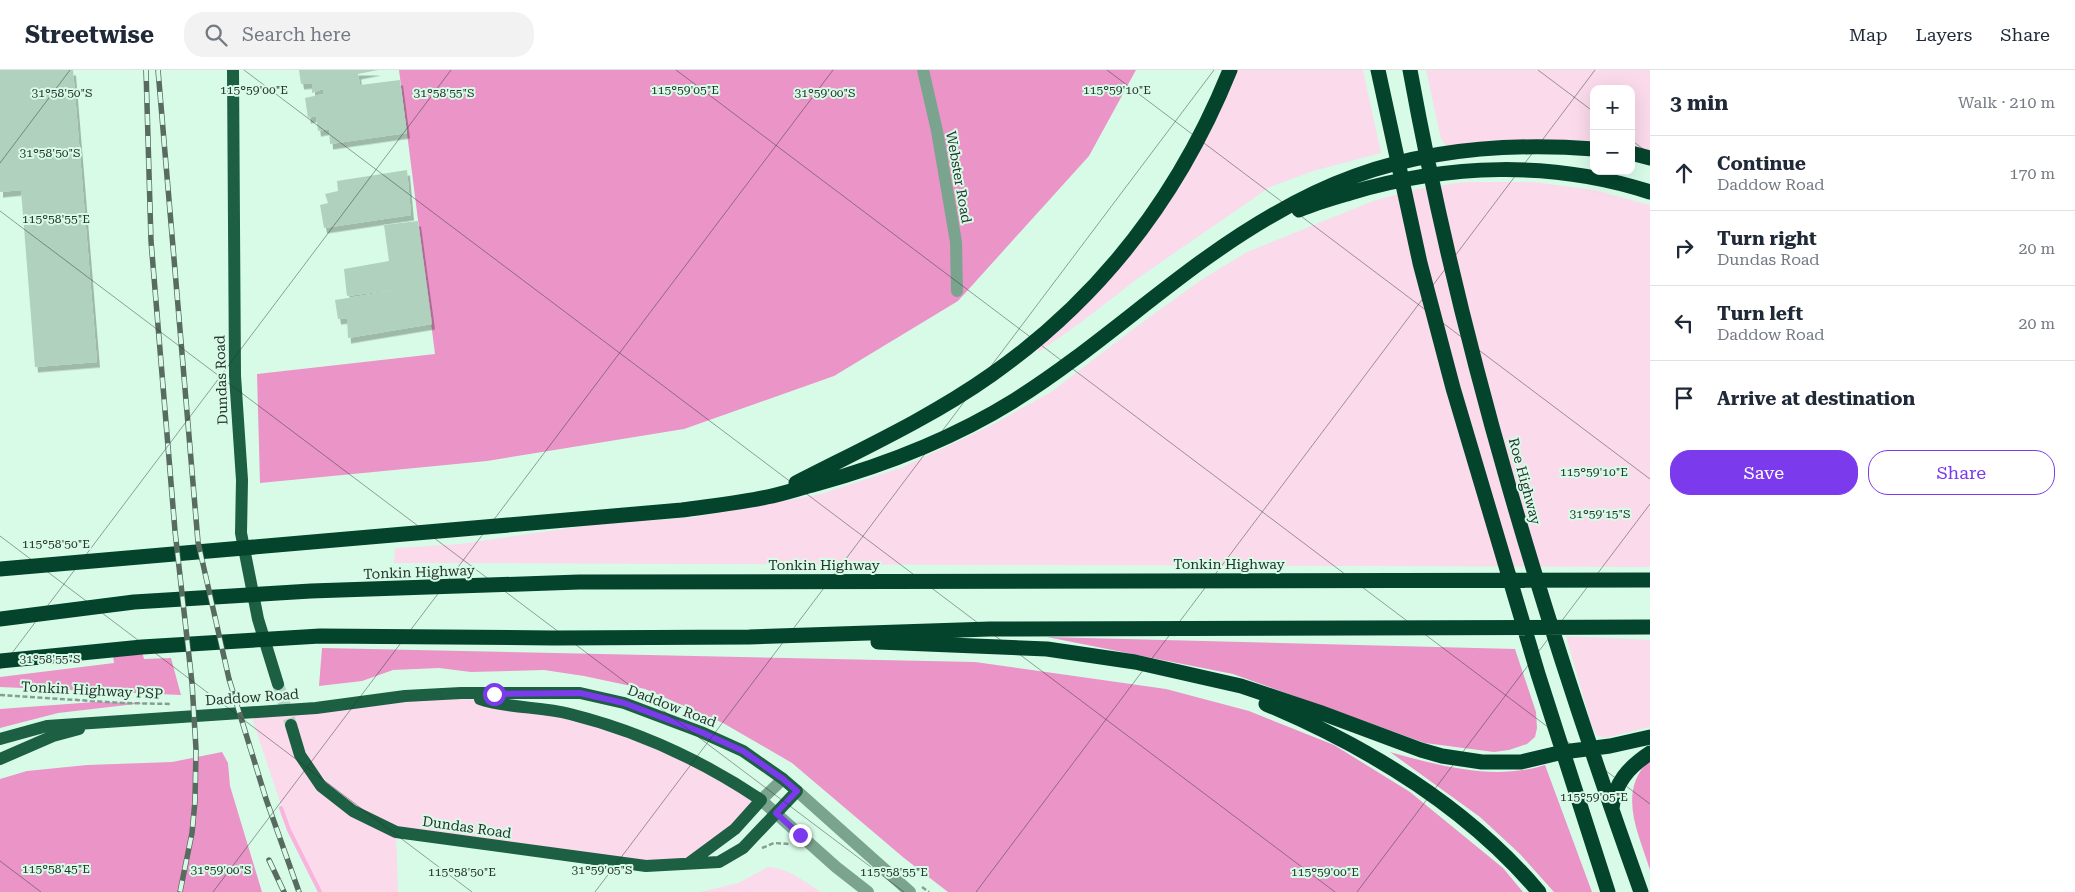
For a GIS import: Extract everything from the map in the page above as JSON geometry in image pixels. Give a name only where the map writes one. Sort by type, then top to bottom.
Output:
[{"type":"highway","points":[[768,497],[926,416],[991,375],[1047,331],[1093,288],[1131,244],[1162,200],[1192,153],[1214,109],[1230,70]]},
{"type":"highway","points":[[1378,70],[1420,263],[1453,388],[1538,674],[1608,892]]},
{"type":"highway","name":"Roe Highway","points":[[1410,70],[1426,155],[1461,313],[1524,538],[1565,675],[1640,892]]},
{"type":"highway","points":[[0,570],[162,554],[682,510],[768,497],[862,471],[929,445],[984,418],[1015,400],[1073,360],[1237,238],[1317,192],[1380,167],[1451,154],[1507,147],[1546,145],[1590,149]]},
{"type":"highway","points":[[1635,155],[1650,158]]},
{"type":"highway","points":[[1237,238],[1309,206],[1384,183],[1454,171],[1522,170],[1556,172],[1594,178],[1650,192]]},
{"type":"highway","name":"Tonkin Highway","points":[[0,619],[134,602],[311,591],[579,582],[1650,580]]},
{"type":"highway","points":[[0,661],[142,647],[320,636],[554,638],[749,636],[999,629],[1650,627]]},
{"type":"highway","points":[[749,636],[1047,649],[1135,662],[1241,686],[1442,756],[1482,762],[1528,760],[1650,737]]},
{"type":"highway","points":[[1168,669],[1244,694],[1314,724],[1364,750],[1412,780],[1471,826],[1523,873],[1539,892]]},
{"type":"highway","points":[[1612,812],[1616,787],[1627,772],[1650,753]]},
{"type":"main road","name":"Dundas Road","points":[[233,70],[235,376],[242,480],[242,533],[258,619],[278,684]]},
{"type":"main road","name":"Daddow Road","points":[[461,693],[511,706],[568,713],[622,728],[692,759],[761,800]]},
{"type":"main road","name":"Daddow Road","points":[[0,739],[47,726],[316,708],[405,696],[461,693],[580,693],[624,703],[701,732],[743,751],[797,791]]},
{"type":"main road","name":"Daddow Road","points":[[0,759],[53,736],[105,722]]},
{"type":"main road","name":"Dundas Road","points":[[291,726],[300,755],[321,786],[353,812],[396,832],[646,866],[719,862],[743,848],[797,791]]},
{"type":"main road","points":[[689,863],[734,829],[761,800]]},
{"type":"street","name":"Webster Road","points":[[923,70],[937,131],[956,242],[957,290]]},
{"type":"street","points":[[761,800],[783,779]]},
{"type":"street","name":"Daddow Road","points":[[797,791],[910,892]]},
{"type":"street","name":"Daddow Road","points":[[761,800],[836,867],[868,892]]},
{"type":"path","name":"Tonkin Highway PSP","points":[[0,695],[123,703],[174,704]]},
{"type":"path","points":[[759,849],[774,843],[791,844]]},
{"type":"shaded area","points":[[399,70],[1136,70],[1089,156],[958,301],[834,376],[684,429],[487,461],[260,483],[257,374],[435,354]]},
{"type":"shaded area","points":[[1231,70],[1363,70],[1381,153],[1313,171],[1270,187],[1141,276],[1039,352],[1034,344],[1160,208]]},
{"type":"shaded area","points":[[1426,70],[1650,70],[1650,158],[1635,154],[1635,85],[1590,85],[1590,149],[1451,154],[1441,139]]},
{"type":"shaded area","points":[[1464,182],[1533,182],[1594,190],[1650,205],[1650,567],[394,563],[395,548],[460,544],[591,525],[695,517],[821,494],[903,467],[990,426],[1051,392],[1201,280],[1247,252],[1373,201],[1418,189]]},
{"type":"shaded area","points":[[1566,636],[1650,640],[1650,727],[1605,738],[1596,735],[1591,724]]},
{"type":"shaded area","points":[[1047,637],[1515,649],[1536,712],[1537,728],[1535,737],[1527,744],[1509,750],[1494,752],[1425,743],[1233,674]]},
{"type":"shaded area","points":[[322,648],[975,662],[1166,689],[1249,711],[1334,745],[1410,792],[1503,868],[1523,892],[948,892],[904,858],[792,763],[723,723],[645,689],[544,670],[471,672],[439,668],[393,670],[362,681],[319,686]]},
{"type":"shaded area","points":[[142,651],[144,659],[171,658],[181,695],[0,687],[0,677],[114,663],[113,656]]},
{"type":"shaded area","points":[[461,693],[622,728],[761,800],[689,863],[646,866],[396,833],[398,892],[320,892],[289,829],[250,712]]},
{"type":"shaded area","points":[[95,702],[144,703],[58,713],[0,728],[0,709]]},
{"type":"shaded area","points":[[222,752],[228,763],[230,786],[262,892],[0,892],[0,779],[27,771],[87,765],[172,762]]},
{"type":"shaded area","points":[[1390,752],[1428,762],[1487,772],[1526,770],[1545,765],[1592,892],[1554,892],[1520,854],[1480,817]]},
{"type":"shaded area","points":[[1650,760],[1650,870],[1636,828],[1632,799],[1634,785],[1640,772]]},
{"type":"shaded area","points":[[768,867],[789,873],[821,892],[700,892],[738,883]]},
{"type":"building","points":[[0,70],[73,70],[97,362],[35,367],[21,190],[0,192]]},
{"type":"building","points":[[299,70],[378,70],[358,74],[360,85],[400,80],[407,133],[330,144],[329,129],[318,131],[316,116],[308,118],[305,98],[323,94],[323,89],[312,93],[312,83],[301,84]]},
{"type":"building","points":[[407,170],[411,215],[324,228],[320,205],[328,203],[325,194],[338,191],[337,181]]},
{"type":"building","points":[[418,221],[432,324],[348,338],[347,318],[338,319],[335,300],[409,288],[347,296],[344,269],[389,261],[384,225]]},
{"type":"waterway","points":[[281,808],[289,830],[320,892]]},
{"type":"tunnel","points":[[278,684],[291,725]]},
{"type":"railway","points":[[146,70],[151,241],[175,531],[192,683],[196,749],[192,833],[180,892]]},
{"type":"railway","points":[[158,70],[198,542],[229,679],[266,799],[299,892]]},
{"type":"railway","points":[[269,860],[284,892]]},
{"type":"route","points":[[494,694],[580,693],[624,703],[701,732],[743,751],[797,791],[776,813],[800,835]]}]
